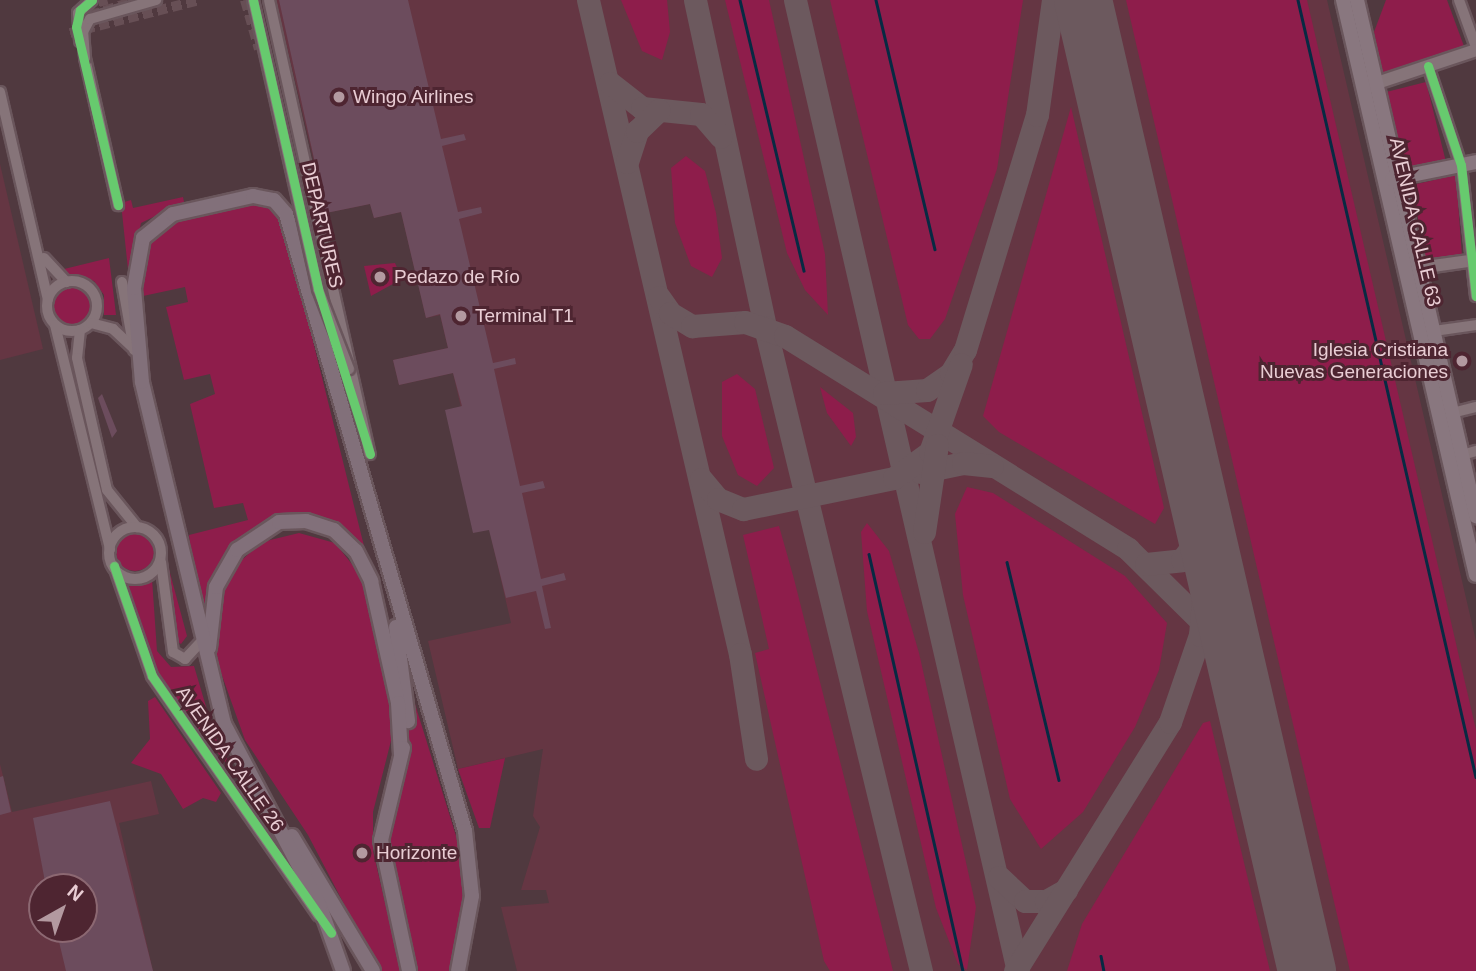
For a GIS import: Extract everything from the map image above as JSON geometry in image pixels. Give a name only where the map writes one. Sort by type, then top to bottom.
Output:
[{"type":"main road","name":"AVENIDA CALLE 63","points":[[1343,0],[1370,85],[1392,178],[1476,575]]},
{"type":"main road","name":"AVENIDA CALLE 63","points":[[1357,0],[1370,85]]},
{"type":"main road","points":[[1392,178],[1476,162]]},
{"type":"main road","name":"AVENIDA CALLE 63","points":[[1392,178],[1419,268],[1452,413],[1469,453],[1476,516]]},
{"type":"main road","name":"AVENIDA CALLE 26","points":[[343,971],[331,933],[241,759],[212,687],[142,382],[135,273],[147,232],[164,218],[253,196],[278,203],[286,214],[390,583],[468,845],[472,896],[458,971]]},
{"type":"main road","points":[[212,687],[209,621],[229,562],[268,526],[291,520],[320,524],[347,540],[371,581],[398,703],[401,755]]},
{"type":"main road","name":"AVENIDA CALLE 26","points":[[390,583],[409,710],[381,840],[409,971]]},
{"type":"main road","name":"AVENIDA CALLE 26","points":[[241,759],[373,971]]},
{"type":"street","points":[[92,0],[76,21],[118,205]]},
{"type":"street","points":[[85,58],[83,32],[90,19],[156,0]]},
{"type":"street","name":"DEPARTURES","points":[[253,0],[318,289],[349,369]]},
{"type":"street","name":"DEPARTURES","points":[[270,0],[349,369],[370,454]]},
{"type":"street","points":[[1370,85],[1476,48],[1459,0]]},
{"type":"street","points":[[1428,66],[1461,165],[1476,296]]},
{"type":"street","points":[[0,92],[114,566],[136,578],[152,573],[161,558],[158,541],[137,527],[107,490],[77,358],[80,330]]},
{"type":"street","points":[[39,248],[48,269],[66,282],[94,293],[91,323]]},
{"type":"street","points":[[1419,268],[1473,260]]},
{"type":"street","points":[[48,300],[66,282]]},
{"type":"street","points":[[122,282],[142,382]]},
{"type":"street","points":[[55,325],[80,330],[91,323],[113,329],[134,349]]},
{"type":"street","points":[[1434,331],[1476,325]]},
{"type":"street","points":[[1452,413],[1476,407]]},
{"type":"street","points":[[110,549],[116,536],[137,527]]},
{"type":"street","name":"AVENIDA CALLE 26","points":[[161,558],[173,652],[185,659],[200,643]]},
{"type":"street","name":"AVENIDA CALLE 26","points":[[114,566],[152,676],[331,933]]},
{"type":"shaded area","points":[[276,0],[1327,0],[1476,641],[1476,971],[517,971],[501,907],[549,903],[546,890],[521,890],[540,827],[533,816],[543,749],[458,769],[428,641],[511,623],[453,373],[399,385],[393,360],[448,348],[440,315],[426,318],[401,212],[374,218],[370,204],[326,213]]},
{"type":"shaded area","points":[[621,0],[667,0],[670,32],[662,60],[642,51]]},
{"type":"shaded area","points":[[725,0],[769,0],[825,254],[828,315],[805,290],[787,253]]},
{"type":"shaded area","points":[[830,0],[1023,0],[997,169],[945,319],[930,339],[919,339],[908,325]]},
{"type":"shaded area","points":[[1126,0],[1307,0],[1476,730],[1476,971],[1350,971]]},
{"type":"shaded area","points":[[1386,0],[1447,0],[1465,49],[1382,75],[1374,32]]},
{"type":"shaded area","points":[[1426,82],[1445,160],[1406,170],[1386,92]]},
{"type":"shaded area","points":[[1071,107],[1164,508],[1155,524],[999,432],[983,416]]},
{"type":"shaded area","points":[[686,156],[705,171],[716,213],[722,258],[712,277],[691,266],[675,223],[671,168]]},
{"type":"shaded area","points":[[0,164],[43,349],[0,360]]},
{"type":"shaded area","points":[[1456,175],[1462,256],[1425,259],[1412,185]]},
{"type":"shaded area","points":[[183,197],[184,202],[141,223],[129,279],[121,203],[131,200],[133,208]]},
{"type":"shaded area","points":[[249,202],[281,213],[367,558],[339,528],[265,523],[234,545],[211,585],[200,629],[189,535],[248,520],[243,503],[214,508],[190,404],[215,394],[210,374],[184,380],[166,307],[188,302],[185,287],[143,296],[143,268],[150,241],[172,222]]},
{"type":"shaded area","points":[[109,258],[116,315],[104,315],[104,295],[94,281],[56,271]]},
{"type":"shaded area","points":[[395,263],[402,279],[371,296],[364,266]]},
{"type":"shaded area","points":[[72,287],[86,292],[91,306],[86,320],[72,325],[58,320],[53,306],[58,292]]},
{"type":"shaded area","points":[[737,374],[755,389],[774,468],[757,486],[738,475],[722,436],[722,382]]},
{"type":"shaded area","points":[[820,387],[853,413],[856,437],[851,446],[827,413]]},
{"type":"shaded area","points":[[967,487],[993,493],[1125,576],[1167,623],[1159,670],[1135,727],[1083,812],[1041,849],[1010,799],[963,595],[955,514]]},
{"type":"shaded area","points":[[867,523],[889,551],[919,653],[976,907],[967,970],[958,964],[936,908],[867,611],[861,532]]},
{"type":"shaded area","points":[[779,526],[893,971],[830,971],[824,961],[755,653],[769,649],[743,535]]},
{"type":"shaded area","points":[[135,533],[148,539],[154,552],[148,565],[135,571],[122,565],[116,552],[122,539]]},
{"type":"shaded area","points":[[299,533],[335,543],[367,583],[397,717],[373,812],[373,851],[401,971],[379,971],[308,835],[245,740],[220,670],[215,646],[220,592],[234,567],[262,542]]},
{"type":"shaded area","points":[[167,562],[187,636],[181,644],[175,640]]},
{"type":"shaded area","points":[[152,579],[157,651],[171,667],[194,666],[215,737],[238,778],[172,696],[142,643],[121,581]]},
{"type":"shaded area","points":[[155,697],[221,793],[216,802],[203,798],[183,809],[161,774],[131,763],[150,739],[148,701]]},
{"type":"shaded area","points":[[414,701],[467,871],[453,971],[416,971],[385,840]]},
{"type":"shaded area","points":[[1210,721],[1270,971],[1067,971],[1082,924],[1203,723]]},
{"type":"shaded area","points":[[505,758],[490,828],[479,828],[458,769]]},
{"type":"shaded area","points":[[0,764],[12,812],[151,781],[159,814],[119,823],[153,971],[0,971]]},
{"type":"building","name":"Terminal T1","points":[[279,0],[408,0],[441,139],[464,134],[466,140],[442,146],[458,212],[481,207],[482,213],[459,219],[493,363],[515,358],[516,364],[494,369],[520,486],[543,481],[545,488],[522,493],[541,579],[564,573],[566,580],[542,586],[551,628],[545,629],[536,591],[506,598],[489,530],[473,533],[445,410],[462,406],[453,373],[399,385],[393,360],[448,348],[440,314],[426,318],[401,212],[374,218],[370,204],[326,213]]},
{"type":"building","points":[[102,394],[117,431],[112,438],[98,398]]},
{"type":"building","points":[[3,776],[11,812],[0,815],[0,777]]},
{"type":"building","points":[[110,801],[153,971],[66,971],[59,943],[98,943],[98,873],[43,873],[33,818]]},
{"type":"waterway","points":[[740,0],[804,271]]},
{"type":"waterway","points":[[876,0],[935,249]]},
{"type":"waterway","points":[[1298,0],[1476,777]]},
{"type":"waterway","points":[[869,554],[963,971]]},
{"type":"waterway","points":[[1007,562],[1059,780]]},
{"type":"waterway","points":[[1101,956],[1104,971]]},
{"type":"taxiway","points":[[588,0],[740,654],[756,759]]},
{"type":"taxiway","points":[[695,0],[765,327],[921,971]]},
{"type":"taxiway","points":[[795,0],[1018,971]]},
{"type":"taxiway","points":[[884,393],[927,390],[951,373],[965,350],[1037,115],[1053,0]]},
{"type":"taxiway","points":[[610,83],[642,108],[701,114],[721,137]]},
{"type":"taxiway","points":[[627,162],[637,131],[659,110]]},
{"type":"taxiway","points":[[659,297],[670,313],[692,326],[745,322],[785,336],[1128,549],[1202,622],[1249,721]]},
{"type":"taxiway","points":[[701,479],[718,499],[743,509],[894,478],[930,452],[961,364]]},
{"type":"taxiway","points":[[924,532],[937,445]]},
{"type":"taxiway","points":[[920,472],[963,463],[992,466]]},
{"type":"taxiway","points":[[1146,564],[1182,560],[1205,530]]},
{"type":"taxiway","points":[[1015,971],[1170,722],[1200,635],[1208,542]]},
{"type":"taxiway","points":[[999,877],[1025,901],[1046,901],[1066,890]]},
{"type":"runway","points":[[1083,0],[1307,971]]},
{"type":"tunnel","points":[[84,6],[107,0]]},
{"type":"tunnel","points":[[76,20],[138,0]]},
{"type":"tunnel","points":[[70,33],[199,0]]},
{"type":"tunnel","points":[[245,0],[259,49]]},
{"type":"tunnel","points":[[330,328],[339,372]]},
{"type":"cycle path","points":[[92,0],[80,10],[76,27],[118,205]]},
{"type":"cycle path","points":[[253,0],[318,289],[370,454]]},
{"type":"cycle path","points":[[1428,66],[1461,165],[1476,296]]},
{"type":"cycle path","points":[[114,566],[152,676],[331,933]]},
{"type":"place","name":"Wingo Airlines","points":[[339,97]]},
{"type":"place","name":"Pedazo de Río","points":[[380,277]]},
{"type":"place","name":"Terminal T1","points":[[461,316]]},
{"type":"place","name":"Iglesia Cristiana Nuevas Generaciones","points":[[1462,361]]},
{"type":"place","name":"Horizonte","points":[[362,853]]}]
